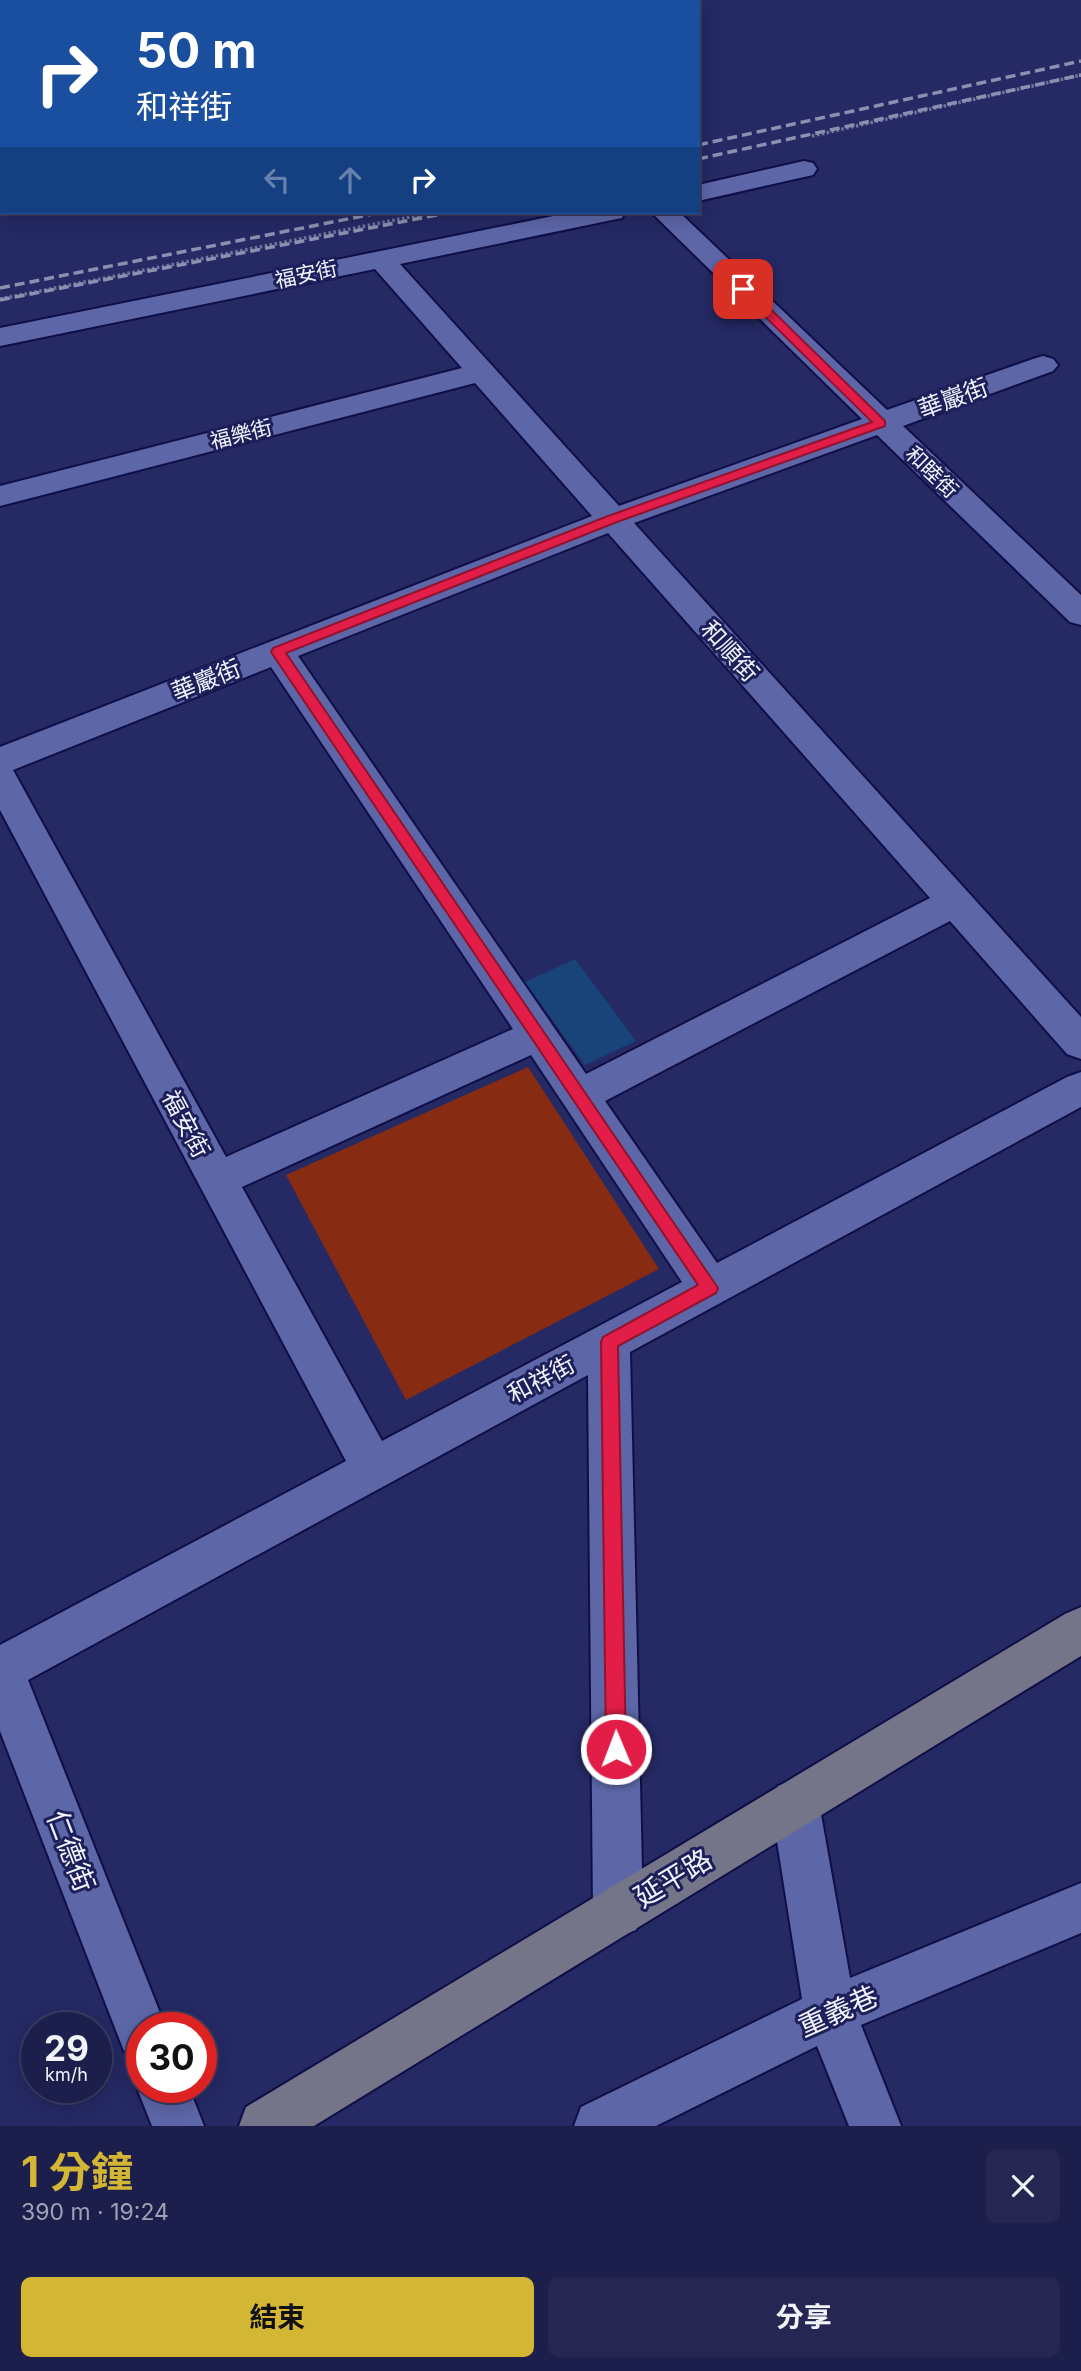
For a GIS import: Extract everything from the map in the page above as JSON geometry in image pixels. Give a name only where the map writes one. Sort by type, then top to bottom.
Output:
[{"type":"street","points":[[700,193],[804,169]]},
{"type":"street","name":"福安街","points":[[0,337],[602,214]]},
{"type":"street","name":"和睦街","points":[[666,214],[1081,614]]},
{"type":"street","name":"和順街","points":[[380,258],[1081,1043]]},
{"type":"street","name":"華巖街","points":[[0,761],[613,519],[1043,365]]},
{"type":"street","name":"福樂街","points":[[0,496],[482,372]]},
{"type":"street","points":[[278,652],[710,1288]]},
{"type":"street","name":"福安街","points":[[0,777],[374,1469]]},
{"type":"street","points":[[580,1094],[955,902]]},
{"type":"street","points":[[216,1180],[537,1035]]},
{"type":"street","name":"和祥街","points":[[0,1670],[1081,1088]]},
{"type":"street","points":[[609,1342],[618,1912]]},
{"type":"street","name":"延平路","points":[[265,2126],[314,2113],[618,1912],[1081,1630]]},
{"type":"street","name":"仁德街","points":[[0,1670],[134,2012]]},
{"type":"street","points":[[795,1803],[830,2012],[875,2126]]},
{"type":"street","name":"重義巷","points":[[600,2126],[830,2012],[1081,1908]]},
{"type":"street","points":[[169,2103],[178,2126]]},
{"type":"path","points":[[800,139],[1081,75]]},
{"type":"path","points":[[0,299],[425,214]]},
{"type":"shaded area","points":[[528,1067],[659,1269],[406,1400],[286,1175]]},
{"type":"building","points":[[575,959],[636,1041],[585,1065],[525,982]]},
{"type":"railway","points":[[700,145],[1081,61]]},
{"type":"railway","points":[[700,159],[1081,75]]},
{"type":"railway","points":[[0,288],[373,214]]},
{"type":"railway","points":[[0,300],[442,214]]},
{"type":"route","points":[[616,1749],[609,1342],[710,1288],[278,652],[613,519],[881,424],[743,289]]}]
